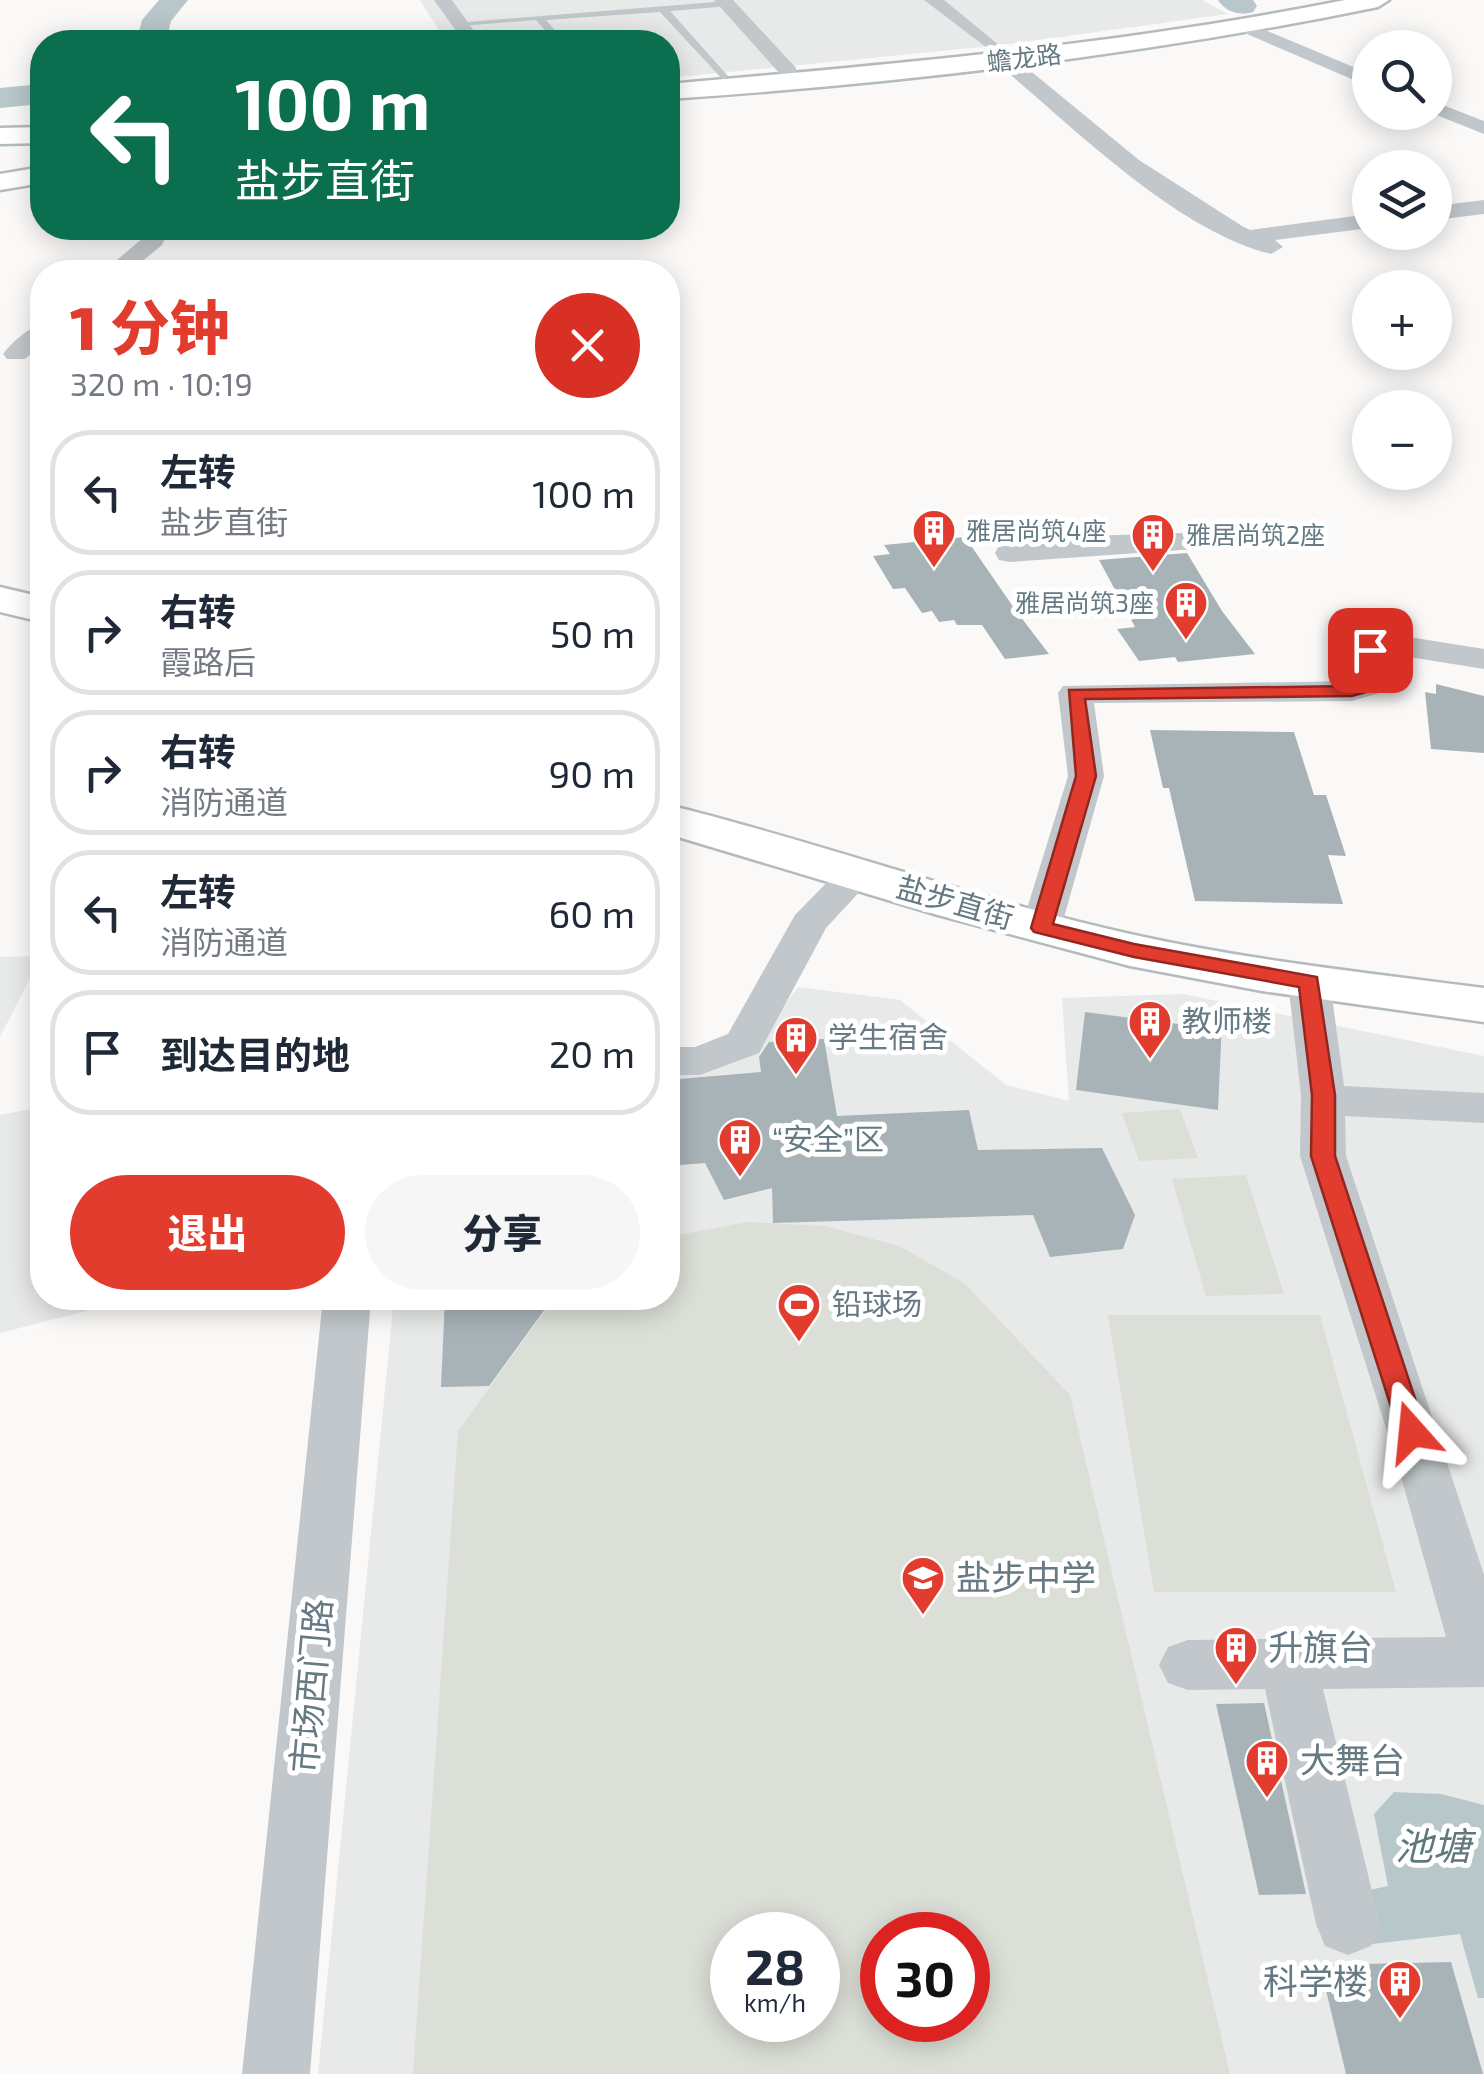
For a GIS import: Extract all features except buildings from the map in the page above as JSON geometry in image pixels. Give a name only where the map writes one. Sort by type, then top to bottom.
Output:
[{"type":"street","points":[[443,0],[465,30]]},
{"type":"street","points":[[933,0],[1136,167],[1203,214],[1271,246]]},
{"type":"street","name":"蟾龙路","points":[[1238,23],[1335,0]]},
{"type":"street","name":"蟾龙路","points":[[680,90],[1003,56],[1378,0]]},
{"type":"street","points":[[725,2],[793,76]]},
{"type":"street","points":[[1238,23],[1352,73]]},
{"type":"street","name":"蟾龙路","points":[[680,83],[793,76]]},
{"type":"street","points":[[1452,115],[1484,128]]},
{"type":"street","points":[[0,127],[30,126]]},
{"type":"street","points":[[0,136],[30,135]]},
{"type":"street","points":[[0,182],[30,177]]},
{"type":"street","points":[[1452,211],[1484,207]]},
{"type":"street","points":[[1246,237],[1352,223]]},
{"type":"street","points":[[130,260],[154,240]]},
{"type":"street","points":[[16,354],[30,342]]},
{"type":"street","points":[[1055,546],[1213,541]]},
{"type":"street","points":[[1010,553],[1119,545]]},
{"type":"street","points":[[0,598],[30,607]]},
{"type":"street","points":[[1042,928],[1086,776],[1076,694],[1352,691],[1367,686],[1380,670],[1370,650],[1484,635]]},
{"type":"street","points":[[1409,647],[1484,659]]},
{"type":"street","name":"盐步直街","points":[[680,822],[1042,928],[1150,954],[1309,982],[1484,1005]]},
{"type":"street","points":[[680,1061],[700,1061],[744,1044],[809,923],[857,874]]},
{"type":"street","points":[[1188,1665],[1483,1662],[1323,1156],[1324,1100],[1309,982]]},
{"type":"street","points":[[1324,1100],[1484,1108]]},
{"type":"street","name":"市场西门路","points":[[276,2074],[346,1310]]},
{"type":"street","points":[[1288,1664],[1348,1924]]},
{"type":"lane","points":[[461,24],[725,2]]},
{"type":"lane","points":[[663,9],[724,78]]},
{"type":"lane","points":[[540,18],[550,30]]},
{"type":"shaded area","points":[[420,0],[1202,0],[1228,14],[1001,45],[680,77],[680,30],[439,30]]},
{"type":"shaded area","points":[[30,956],[30,978],[0,1037],[0,957]]},
{"type":"shaded area","name":"盐步中学","points":[[798,987],[900,1000],[1006,1085],[1069,1101],[1062,998],[1183,994],[1484,1056],[1484,2074],[318,2074],[393,1310],[680,1310],[680,1065],[749,1053]]},
{"type":"shaded area","points":[[30,1109],[30,1310],[90,1310],[0,1333],[0,1115]]},
{"type":"shaded area","points":[[1180,1109],[1198,1158],[1139,1161],[1122,1113]]},
{"type":"shaded area","points":[[1246,1175],[1284,1294],[1206,1296],[1172,1179]]},
{"type":"shaded area","points":[[748,1222],[825,1226],[899,1246],[964,1283],[1070,1395],[1230,2074],[413,2074],[458,1431],[546,1310],[680,1310],[680,1235]]},
{"type":"shaded area","points":[[1108,1315],[1320,1315],[1396,1592],[1154,1592]]},
{"type":"water","name":"池塘","points":[[1394,1792],[1441,1794],[1484,1805],[1484,1998],[1478,1998],[1460,1934],[1363,1945],[1351,1894],[1388,1886],[1374,1814]]},
{"type":"waterway","points":[[154,30],[157,20],[174,0]]},
{"type":"waterway","points":[[1232,0],[1243,6]]},
{"type":"waterway","points":[[0,98],[30,95]]},
{"type":"place","name":"雅居尚筑4座","points":[[934,569]]},
{"type":"place","name":"雅居尚筑2座","points":[[1153,573]]},
{"type":"place","name":"雅居尚筑3座","points":[[1186,641]]},
{"type":"place","name":"教师楼","points":[[1150,1060]]},
{"type":"place","name":"学生宿舍","points":[[796,1076]]},
{"type":"place","name":"“安全”区","points":[[740,1178]]},
{"type":"place","name":"铅球场","points":[[799,1343]]},
{"type":"place","name":"盐步中学","points":[[923,1616]]},
{"type":"place","name":"升旗台","points":[[1236,1686]]},
{"type":"place","name":"大舞台","points":[[1267,1799]]},
{"type":"place","name":"科学楼","points":[[1400,2020]]},
{"type":"route","points":[[1370,650],[1380,670],[1367,686],[1352,691],[1076,694],[1086,776],[1042,928],[1134,950],[1309,982],[1324,1095],[1323,1156],[1412,1432]]}]
